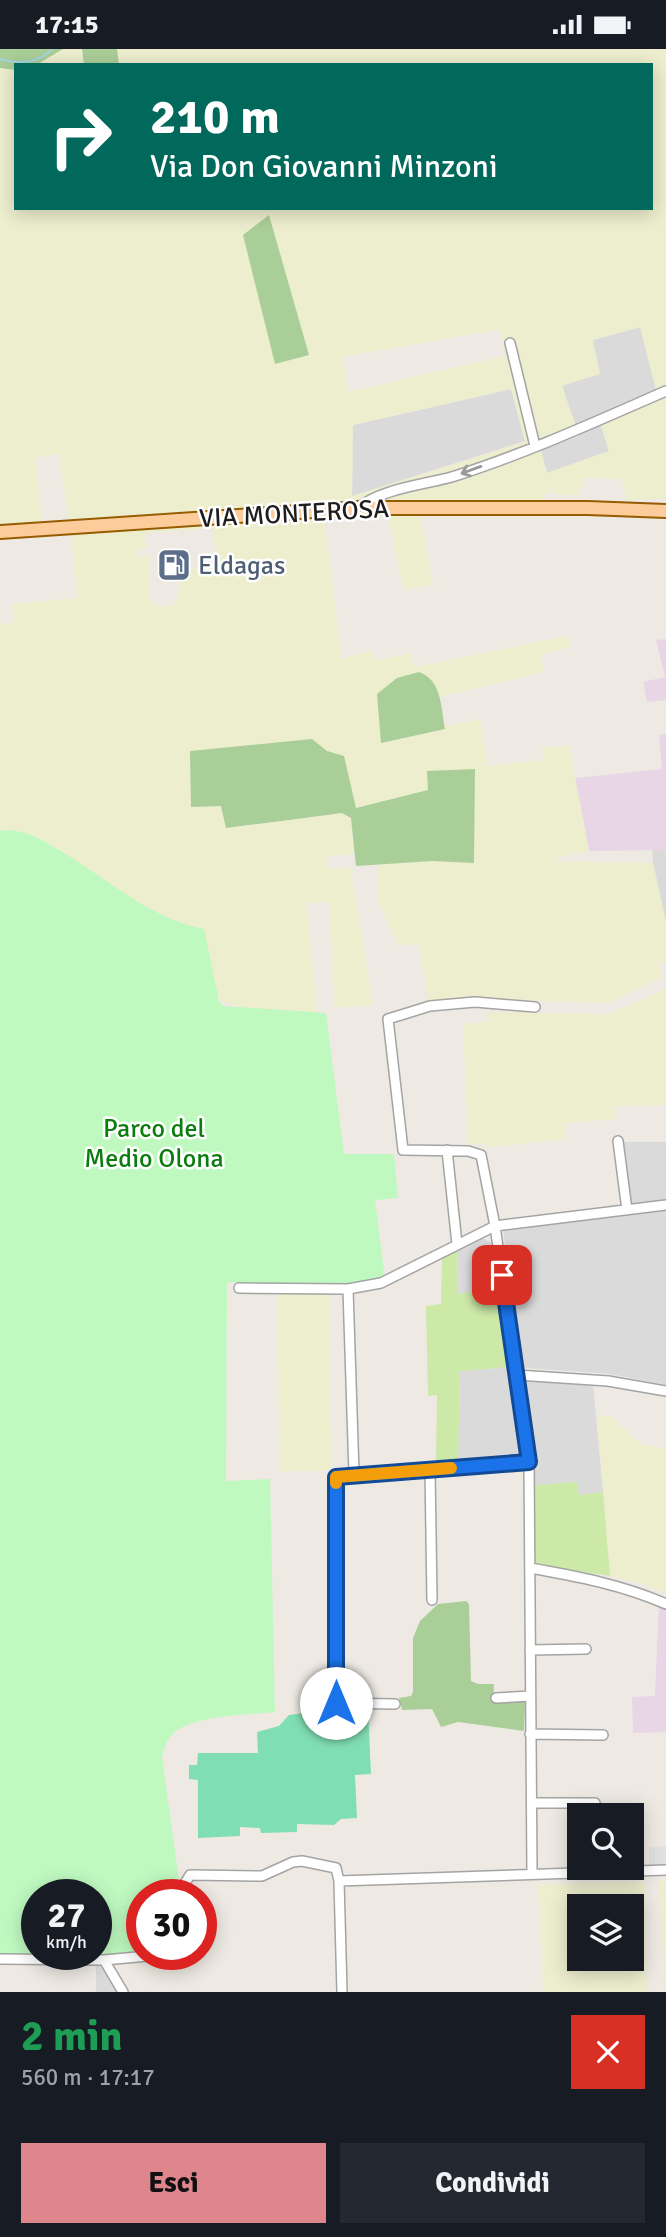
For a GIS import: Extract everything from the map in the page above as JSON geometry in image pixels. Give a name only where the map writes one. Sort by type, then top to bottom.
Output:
[{"type":"main road","name":"VIA MONTEROSA","points":[[588,508],[666,502]]},
{"type":"main road","name":"VIA MONTEROSA","points":[[0,532],[358,508],[588,508],[666,511]]},
{"type":"street","points":[[510,343],[535,446]]},
{"type":"street","points":[[358,508],[374,497],[455,476],[535,446],[666,391]]},
{"type":"street","points":[[532,1873],[529,1462],[495,1226],[481,1155],[468,1151],[403,1150],[388,1019],[430,1006],[475,1002],[535,1007]]},
{"type":"street","points":[[618,1141],[627,1210]]},
{"type":"street","points":[[447,1150],[457,1244]]},
{"type":"street","points":[[239,1288],[348,1289],[381,1283],[495,1226],[666,1205]]},
{"type":"street","points":[[348,1289],[354,1475]]},
{"type":"street","points":[[517,1375],[608,1381],[666,1391]]},
{"type":"street","points":[[395,1705],[336,1703],[336,1477],[529,1462]]},
{"type":"street","points":[[430,1469],[432,1600]]},
{"type":"street","points":[[530,1568],[618,1587],[666,1604]]},
{"type":"street","points":[[530,1650],[586,1650]]},
{"type":"street","points":[[496,1698],[530,1696]]},
{"type":"street","points":[[530,1734],[603,1735]]},
{"type":"street","points":[[533,1803],[567,1803]]},
{"type":"street","points":[[188,1879],[190,1875],[262,1877],[293,1861],[336,1868],[339,1881],[342,1992]]},
{"type":"street","points":[[339,1881],[666,1870]]},
{"type":"street","points":[[0,1959],[21,1959]]},
{"type":"street","points":[[110,1970],[123,1992]]},
{"type":"shaded area","points":[[641,327],[656,390],[598,416],[609,451],[547,473],[540,450],[579,436],[562,386],[593,340]]},
{"type":"shaded area","points":[[512,389],[525,441],[352,496],[353,425]]},
{"type":"shaded area","points":[[666,639],[666,700],[647,702],[643,682],[665,677],[656,640]]},
{"type":"shaded area","points":[[666,734],[666,850],[589,851],[575,778],[662,769],[659,735]]},
{"type":"shaded area","points":[[652,850],[666,850],[666,923],[653,863]]},
{"type":"shaded area","points":[[621,1142],[666,1142],[666,1200],[633,1204],[629,1199]]},
{"type":"shaded area","points":[[666,1209],[666,1385],[610,1374],[527,1368],[521,1364],[503,1229]]},
{"type":"shaded area","points":[[480,1237],[492,1243],[500,1286],[458,1294],[457,1251]]},
{"type":"shaded area","points":[[511,1367],[524,1449],[519,1455],[458,1461],[460,1371]]},
{"type":"shaded area","points":[[528,1379],[593,1384],[603,1492],[579,1495],[576,1482],[535,1485],[532,1436],[524,1383]]},
{"type":"shaded area","points":[[659,1603],[666,1606],[666,1732],[633,1733],[632,1697],[655,1696]]},
{"type":"shaded area","points":[[666,1846],[666,1865],[649,1866],[649,1847]]},
{"type":"shaded area","points":[[96,1970],[103,1970],[117,1992],[96,1992]]},
{"type":"green space","points":[[0,49],[63,49],[39,63],[14,63],[14,70],[0,68]]},
{"type":"green space","points":[[63,49],[82,49],[84,63],[39,63]]},
{"type":"green space","points":[[82,49],[117,49],[119,63],[84,63]]},
{"type":"green space","points":[[117,49],[666,49],[666,498],[627,500],[621,479],[585,478],[577,496],[555,494],[553,491],[544,495],[546,502],[418,504],[433,585],[403,590],[386,505],[323,507],[342,659],[372,650],[375,661],[410,653],[414,667],[568,636],[570,647],[541,655],[544,672],[439,697],[437,687],[381,743],[444,730],[444,726],[480,719],[488,766],[543,760],[542,748],[569,745],[589,851],[556,858],[557,861],[653,863],[666,923],[666,961],[659,963],[662,978],[607,1003],[476,999],[429,1002],[419,945],[398,945],[377,899],[377,865],[432,861],[474,863],[427,772],[428,790],[356,808],[327,751],[312,740],[191,807],[221,806],[226,828],[342,813],[351,818],[354,854],[327,856],[327,868],[351,868],[373,1005],[334,1008],[329,902],[307,903],[317,1013],[296,1015],[245,1008],[222,1001],[202,1000],[0,947],[0,624],[14,623],[12,604],[77,598],[70,524],[58,453],[36,458],[42,525],[0,527],[0,68],[14,70],[14,210],[653,210],[653,63],[119,63]],"holes":[[[269,216],[309,354],[275,364],[243,235]],[[640,327],[656,390],[598,416],[609,451],[547,473],[541,450],[579,436],[562,386],[600,374],[593,340]],[[501,329],[505,356],[347,392],[343,357]],[[511,389],[525,442],[352,496],[353,425]],[[213,528],[217,566],[180,569],[178,599],[171,606],[160,606],[149,600],[149,556],[137,557],[137,549],[147,548],[145,533]]]},
{"type":"green space","points":[[269,215],[309,355],[275,364],[243,235]]},
{"type":"green space","points":[[419,672],[427,676],[436,688],[445,729],[381,743],[377,694],[397,678]]},
{"type":"green space","points":[[312,739],[327,751],[344,756],[356,808],[428,790],[427,771],[475,769],[474,863],[432,861],[356,866],[351,818],[342,813],[226,828],[221,806],[191,807],[190,751]]},
{"type":"green space","name":"Parco del Medio Olona","points":[[9,830],[34,836],[135,900],[168,918],[204,929],[219,1001],[223,1006],[326,1013],[344,1154],[394,1154],[398,1198],[375,1200],[385,1279],[331,1286],[227,1282],[226,1481],[270,1479],[275,1712],[208,1719],[183,1727],[167,1741],[162,1757],[179,1879],[126,1879],[126,1953],[112,1954],[112,1879],[21,1879],[21,1956],[0,1956],[0,831]]},
{"type":"green space","points":[[666,989],[666,1105],[615,1106],[616,1119],[565,1123],[567,1139],[487,1147],[486,1144],[468,1144],[463,1024],[488,1022],[488,1012],[608,1014]]},
{"type":"green space","points":[[457,1251],[458,1294],[500,1286],[511,1367],[460,1371],[458,1461],[436,1461],[437,1395],[428,1396],[426,1306],[441,1304],[442,1257]]},
{"type":"green space","points":[[278,1294],[329,1294],[331,1470],[279,1472]]},
{"type":"green space","points":[[597,1415],[610,1416],[641,1444],[666,1449],[666,1594],[643,1584],[610,1576]]},
{"type":"green space","points":[[577,1482],[579,1495],[603,1492],[610,1576],[538,1565],[534,1562],[535,1485]]},
{"type":"green space","points":[[466,1601],[469,1604],[471,1681],[494,1684],[493,1703],[525,1701],[524,1731],[458,1722],[441,1727],[432,1709],[402,1710],[399,1698],[411,1696],[413,1692],[413,1638],[420,1621],[438,1604]]},
{"type":"green space","points":[[368,1709],[371,1774],[355,1775],[357,1818],[341,1819],[334,1825],[297,1824],[297,1832],[261,1833],[260,1828],[240,1827],[240,1836],[198,1838],[198,1780],[189,1779],[189,1765],[197,1765],[198,1753],[258,1753],[257,1732],[279,1726],[289,1715],[325,1710]]},
{"type":"green space","points":[[666,1879],[666,1992],[665,1992],[659,1880]]},
{"type":"green space","points":[[645,1882],[647,1992],[543,1992],[538,1884]]},
{"type":"waterway","points":[[0,59],[28,61],[41,57],[52,49]]},
{"type":"slow traffic","points":[[336,1483],[336,1477],[451,1468]]},
{"type":"place","name":"Eldagas","points":[[174,565]]},
{"type":"route","points":[[336,1703],[336,1477],[529,1462],[502,1275]]}]
